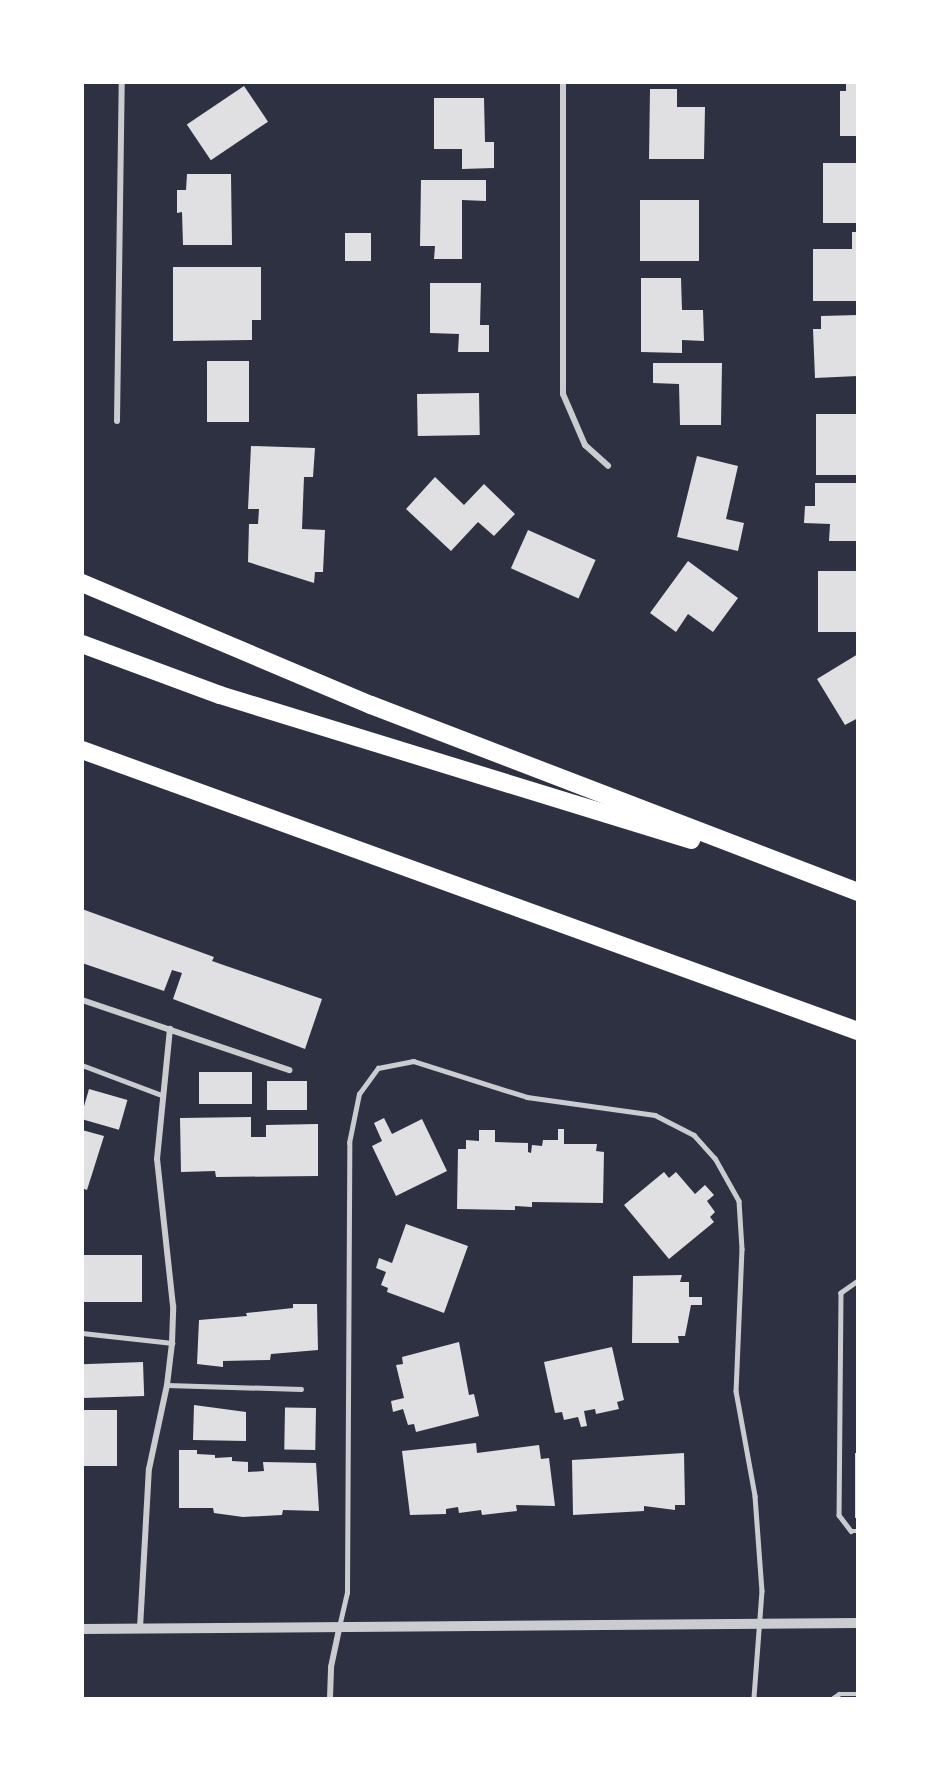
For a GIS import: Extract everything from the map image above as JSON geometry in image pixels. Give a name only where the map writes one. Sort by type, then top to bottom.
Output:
[{"type":"highway","points":[[82,583],[371,705],[850,889]]},
{"type":"highway","points":[[82,644],[220,695],[850,889]]},
{"type":"highway","points":[[82,750],[858,1031]]},
{"type":"street","points":[[117,421],[122,82]]},
{"type":"street","points":[[563,82],[563,394],[585,445],[608,466]]},
{"type":"street","points":[[82,1000],[289,1070]]},
{"type":"street","points":[[141,1628],[149,1469],[167,1384],[172,1342],[173,1306],[157,1159],[170,1029]]},
{"type":"street","points":[[82,1629],[858,1623]]},
{"type":"street","points":[[330,1698],[331,1667],[339,1628]]},
{"type":"lane","points":[[339,1628],[347,1593],[349,1143],[359,1094],[378,1068],[413,1061],[527,1097],[655,1115],[694,1135],[715,1158],[739,1202],[742,1250],[736,1391],[755,1496],[762,1623],[754,1698]]},
{"type":"lane","points":[[82,1065],[162,1095]]},
{"type":"lane","points":[[858,1281],[841,1293],[839,1515],[850,1531],[858,1531]]},
{"type":"lane","points":[[82,1333],[172,1342]]},
{"type":"lane","points":[[167,1384],[301,1389]]},
{"type":"lane","points":[[833,1698],[839,1694],[858,1694]]},
{"type":"building","points":[[846,82],[858,82],[858,136],[840,136],[840,91],[846,91]]},
{"type":"building","points":[[244,86],[268,122],[211,160],[187,125]]},
{"type":"building","points":[[650,89],[677,89],[677,107],[705,107],[704,159],[649,159]]},
{"type":"building","points":[[434,98],[484,98],[485,142],[494,142],[494,168],[462,169],[462,149],[434,149]]},
{"type":"building","points":[[823,163],[858,163],[858,223],[823,223]]},
{"type":"building","points":[[187,174],[231,174],[232,245],[183,245],[182,212],[177,213],[177,190],[186,190]]},
{"type":"building","points":[[421,180],[486,180],[486,201],[462,200],[462,259],[434,259],[435,246],[420,246]]},
{"type":"building","points":[[640,200],[699,200],[699,261],[640,261]]},
{"type":"building","points":[[852,232],[858,232],[858,301],[813,301],[813,249],[852,249]]},
{"type":"building","points":[[345,233],[371,233],[371,261],[345,261]]},
{"type":"building","points":[[173,267],[261,267],[261,320],[252,320],[252,340],[173,341]]},
{"type":"building","points":[[641,278],[681,278],[682,310],[703,310],[704,341],[682,340],[682,353],[641,352]]},
{"type":"building","points":[[430,283],[481,283],[480,325],[489,325],[489,352],[458,352],[459,334],[430,333]]},
{"type":"building","points":[[858,315],[858,376],[815,378],[813,329],[821,329],[821,316]]},
{"type":"building","points":[[207,361],[249,361],[249,422],[207,422]]},
{"type":"building","points":[[653,363],[722,363],[721,425],[680,425],[679,384],[653,383]]},
{"type":"building","points":[[479,393],[480,435],[418,436],[417,394]]},
{"type":"building","points":[[816,414],[858,414],[858,475],[816,475]]},
{"type":"building","points":[[251,446],[315,448],[313,477],[304,477],[302,529],[325,530],[323,572],[315,572],[314,583],[248,562],[249,524],[258,524],[259,509],[248,509]]},
{"type":"building","points":[[697,456],[738,466],[726,519],[744,523],[738,551],[677,537]]},
{"type":"building","points":[[435,477],[464,505],[484,484],[515,514],[494,536],[478,522],[451,551],[406,509]]},
{"type":"building","points":[[815,483],[858,483],[858,541],[829,541],[830,524],[804,523],[805,506],[815,506]]},
{"type":"building","points":[[528,530],[596,560],[579,598],[511,568]]},
{"type":"building","points":[[688,561],[738,598],[713,632],[688,614],[676,632],[650,613]]},
{"type":"building","points":[[818,571],[858,571],[858,632],[818,632]]},
{"type":"building","points":[[858,654],[858,718],[845,725],[817,679]]},
{"type":"building","points":[[82,909],[214,957],[212,961],[322,999],[305,1049],[173,999],[182,973],[172,970],[164,991],[82,963]]},
{"type":"building","points":[[199,1072],[252,1072],[252,1104],[199,1104]]},
{"type":"building","points":[[267,1081],[307,1081],[307,1110],[267,1110]]},
{"type":"building","points":[[89,1089],[127,1100],[119,1130],[82,1119]]},
{"type":"building","points":[[251,1117],[251,1137],[266,1137],[266,1125],[318,1124],[318,1176],[216,1177],[215,1171],[181,1172],[180,1118]]},
{"type":"building","points":[[384,1118],[392,1134],[422,1119],[447,1171],[396,1196],[372,1146],[382,1141],[374,1123]]},
{"type":"building","points":[[558,1129],[564,1129],[564,1144],[597,1144],[596,1151],[604,1152],[603,1203],[532,1202],[532,1207],[515,1206],[515,1210],[457,1209],[458,1149],[466,1149],[466,1140],[479,1141],[479,1130],[495,1130],[495,1142],[528,1143],[528,1152],[531,1153],[532,1145],[542,1146],[543,1140],[558,1140]]},
{"type":"building","points":[[82,1130],[104,1136],[87,1190],[82,1188]]},
{"type":"building","points":[[664,1172],[669,1178],[676,1172],[695,1194],[705,1185],[714,1195],[707,1201],[715,1212],[710,1217],[714,1222],[669,1259],[624,1205]]},
{"type":"building","points":[[406,1224],[468,1246],[444,1313],[387,1292],[388,1288],[381,1285],[386,1272],[376,1268],[379,1258],[392,1263]]},
{"type":"building","points":[[82,1255],[142,1255],[142,1302],[82,1302]]},
{"type":"building","points":[[682,1275],[680,1282],[689,1282],[689,1297],[702,1297],[702,1305],[691,1305],[685,1336],[678,1336],[679,1343],[632,1343],[633,1276]]},
{"type":"building","points":[[293,1304],[317,1304],[318,1350],[271,1354],[270,1360],[223,1361],[223,1367],[197,1364],[199,1320],[247,1316],[246,1313],[293,1308]]},
{"type":"building","points":[[459,1342],[469,1395],[474,1394],[479,1416],[416,1432],[414,1424],[408,1425],[403,1409],[393,1412],[391,1401],[404,1398],[396,1365],[403,1364],[402,1357]]},
{"type":"building","points":[[612,1347],[624,1400],[617,1402],[619,1409],[596,1414],[595,1409],[584,1411],[587,1426],[581,1427],[578,1417],[564,1420],[562,1412],[555,1413],[544,1362]]},
{"type":"building","points":[[143,1362],[144,1396],[83,1398],[82,1364]]},
{"type":"building","points":[[194,1405],[246,1412],[246,1441],[193,1440]]},
{"type":"building","points":[[285,1407],[316,1408],[315,1450],[284,1449]]},
{"type":"building","points":[[82,1410],[117,1410],[117,1466],[82,1466]]},
{"type":"building","points":[[476,1443],[477,1453],[539,1445],[541,1459],[549,1458],[555,1506],[516,1505],[517,1511],[482,1515],[481,1510],[459,1513],[458,1507],[446,1509],[446,1514],[410,1515],[402,1451]]},
{"type":"building","points":[[179,1450],[197,1450],[197,1454],[215,1455],[215,1458],[232,1457],[232,1461],[248,1462],[248,1472],[264,1471],[263,1462],[316,1463],[319,1511],[283,1510],[282,1515],[243,1517],[214,1513],[213,1508],[179,1508]]},
{"type":"building","points":[[684,1453],[685,1505],[675,1505],[675,1510],[644,1506],[644,1511],[573,1515],[572,1460]]},
{"type":"building","points":[[855,1453],[858,1453],[858,1518],[855,1518]]}]
